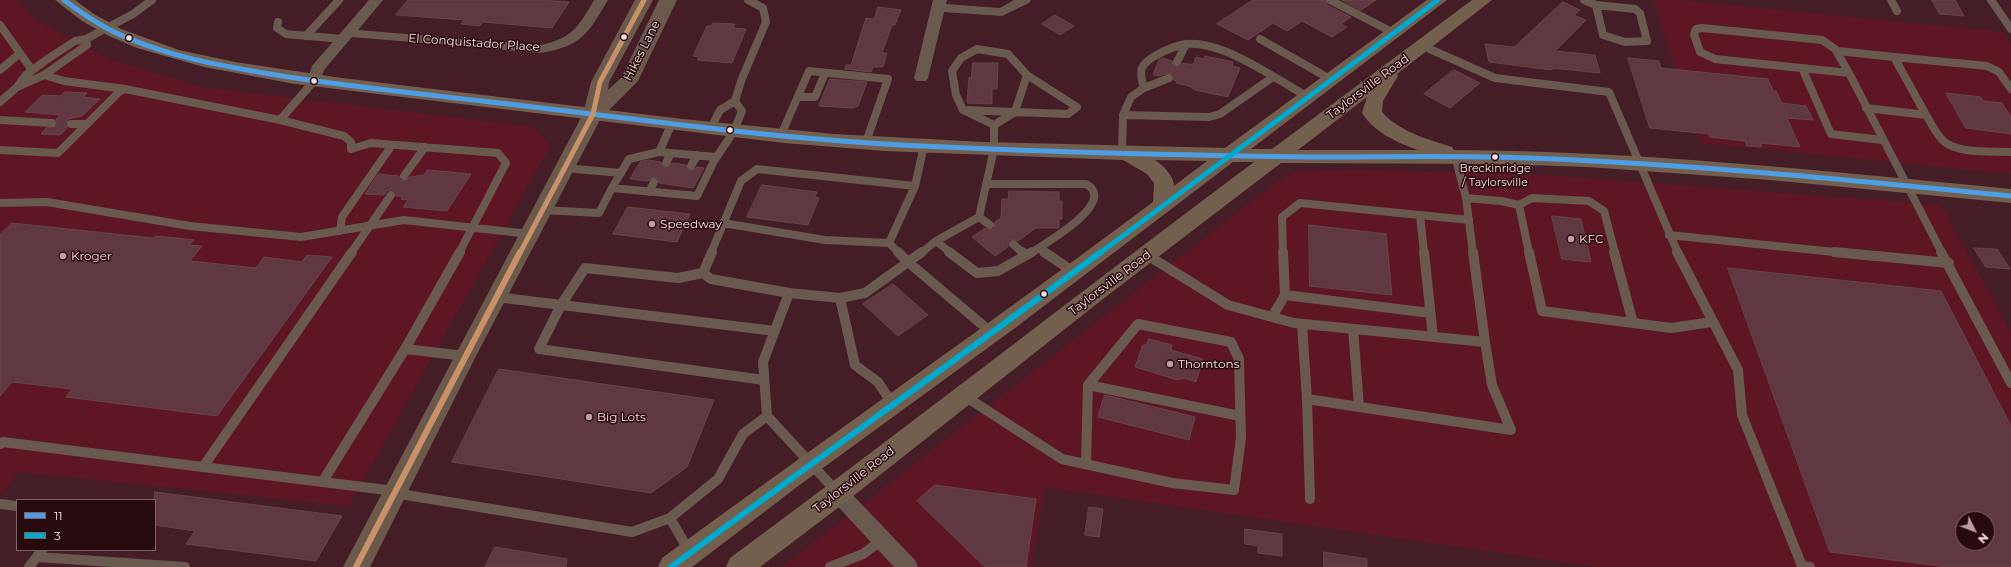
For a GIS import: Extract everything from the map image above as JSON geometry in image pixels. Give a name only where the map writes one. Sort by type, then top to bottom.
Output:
[{"type":"main road","points":[[64,0],[76,10],[129,39],[165,51],[218,64],[314,81],[734,131],[866,142],[994,149],[1276,156],[1455,156],[1704,167],[2011,196]]},
{"type":"main road","name":"Hikes Lane","points":[[356,567],[465,356],[593,114],[600,82],[644,0]]},
{"type":"main road","name":"Hikes Lane","points":[[593,114],[629,81],[668,0]]},
{"type":"main road","points":[[681,560],[810,464],[992,333],[1308,97],[1392,32],[1438,0]]},
{"type":"main road","name":"Taylorsville Road","points":[[739,567],[838,493],[963,395],[1276,156],[1484,0]]},
{"type":"main road","points":[[1394,67],[1374,101],[1372,113],[1380,123],[1396,134],[1455,156]]},
{"type":"main road","points":[[1125,153],[1154,169],[1164,182],[1164,205]]},
{"type":"street","points":[[314,81],[317,69],[376,0]]},
{"type":"street","name":"El Conquistador Place","points":[[345,36],[540,49],[564,44],[581,33],[601,0]]},
{"type":"street","points":[[921,78],[939,4],[1002,12],[1021,1]]},
{"type":"street","points":[[838,493],[882,540],[900,565]]},
{"type":"lane","points":[[0,102],[17,87],[32,70],[74,41],[86,39],[107,28],[133,14],[152,0]]},
{"type":"lane","points":[[306,36],[339,0]]},
{"type":"lane","points":[[711,128],[720,110],[735,101],[741,81],[766,22],[763,8],[748,0]]},
{"type":"lane","points":[[1330,0],[1392,32]]},
{"type":"lane","points":[[1584,0],[1596,5],[1635,9],[1640,13],[1648,41],[1641,43],[1610,38],[1604,35],[1596,5]]},
{"type":"lane","points":[[1891,0],[1897,11]]},
{"type":"lane","points":[[1991,0],[2011,29]]},
{"type":"lane","points":[[278,22],[277,28],[286,34],[306,36],[345,36]]},
{"type":"lane","points":[[0,25],[4,36],[20,53],[32,70]]},
{"type":"lane","points":[[1849,73],[1715,59],[1700,52],[1694,34],[1696,30],[1702,28],[1822,40],[1831,44],[1838,51],[1849,73],[1866,108],[1882,140],[1949,263],[2011,383]]},
{"type":"lane","points":[[17,87],[44,75],[87,46],[86,39]]},
{"type":"lane","points":[[1260,39],[1330,79]]},
{"type":"lane","points":[[1177,62],[1186,44]]},
{"type":"lane","points":[[1144,88],[1140,73],[1145,62],[1159,54],[1186,44],[1222,49],[1308,97]]},
{"type":"lane","points":[[1423,46],[1495,78],[1609,92],[1641,164],[1669,235],[1712,322],[1738,370],[1742,415],[1802,566],[1810,567]]},
{"type":"lane","points":[[963,110],[1068,114],[1077,107],[1027,75],[1008,54],[992,50],[977,49],[961,58],[952,71],[956,95],[963,110],[994,125]]},
{"type":"lane","points":[[1838,51],[1987,66],[1999,72],[2011,90]]},
{"type":"lane","points":[[0,70],[20,53]]},
{"type":"lane","points":[[1894,57],[1926,115],[1939,136],[1946,143],[1956,147],[2011,152]]},
{"type":"lane","points":[[1802,68],[1831,134],[1882,140]]},
{"type":"lane","points":[[781,135],[809,71],[888,79],[866,142]]},
{"type":"lane","points":[[798,97],[815,98],[826,73]]},
{"type":"lane","points":[[44,75],[64,81],[125,89],[280,120],[344,136],[350,142],[351,149],[371,143],[498,153],[506,163],[473,228],[405,349],[323,482]]},
{"type":"lane","points":[[994,125],[1015,112],[1027,75]]},
{"type":"lane","points":[[1123,115],[1209,117],[1220,114],[1274,77]]},
{"type":"lane","points":[[1125,153],[1123,115],[1130,97],[1144,88],[1169,78]]},
{"type":"lane","points":[[280,120],[314,81]]},
{"type":"lane","points":[[0,150],[58,154],[119,92],[125,89]]},
{"type":"lane","points":[[612,188],[697,196],[716,157],[734,131],[742,111],[735,101]]},
{"type":"lane","points":[[1866,108],[1926,115]]},
{"type":"lane","points":[[0,120],[52,123]]},
{"type":"lane","points":[[659,152],[672,123]]},
{"type":"lane","points":[[71,124],[87,124]]},
{"type":"lane","points":[[764,380],[539,349],[561,305],[585,268],[678,278],[703,273],[711,279],[789,293],[840,298],[865,293],[936,241],[979,217],[994,149],[994,125]]},
{"type":"lane","points":[[340,231],[342,217],[392,145]]},
{"type":"lane","points":[[888,243],[915,186],[924,146]]},
{"type":"lane","points":[[404,176],[425,148]]},
{"type":"lane","points":[[542,210],[599,213],[629,159],[659,152],[716,157]]},
{"type":"lane","points":[[666,163],[671,153]]},
{"type":"lane","points":[[692,166],[697,156]]},
{"type":"lane","points":[[1307,399],[1511,430],[1492,385],[1466,198],[1455,156]]},
{"type":"lane","points":[[564,168],[621,173]]},
{"type":"lane","points":[[703,273],[741,181],[757,169],[915,186]]},
{"type":"lane","points":[[649,192],[654,182]]},
{"type":"lane","points":[[936,241],[977,273],[998,272],[1039,248],[1085,214],[1093,206],[1094,190],[1092,186],[1086,184],[986,184]]},
{"type":"lane","points":[[676,194],[681,186]]},
{"type":"lane","points":[[203,467],[391,195]]},
{"type":"lane","points":[[1466,198],[1501,201],[1519,205],[1532,198],[1589,201],[1604,211],[1633,323]]},
{"type":"lane","points":[[0,203],[47,202],[190,226],[301,238],[404,220],[529,234]]},
{"type":"lane","points":[[1272,317],[1285,295],[1282,217],[1300,203],[1469,220]]},
{"type":"lane","points":[[1519,205],[1542,311],[1671,328],[1712,322]]},
{"type":"lane","points":[[1420,215],[1433,337]]},
{"type":"lane","points":[[979,217],[990,226]]},
{"type":"lane","points":[[723,223],[781,234],[824,240],[888,243],[908,262],[992,333]]},
{"type":"lane","points":[[1669,235],[1949,263]]},
{"type":"lane","points":[[1012,244],[1026,255]]},
{"type":"lane","points":[[1039,248],[1074,272]]},
{"type":"lane","points":[[1147,255],[1228,305],[1272,317],[1302,324],[1485,342]]},
{"type":"lane","points":[[789,293],[762,362],[767,416],[838,493]]},
{"type":"lane","points":[[1285,295],[1430,313]]},
{"type":"lane","points":[[496,297],[775,331]]},
{"type":"lane","points":[[840,298],[854,365],[878,382],[893,405]]},
{"type":"lane","points":[[963,395],[1062,459],[1172,483],[1234,490],[1241,438],[1239,359],[1231,342],[1138,324],[1088,385],[1086,464]]},
{"type":"lane","points":[[1302,324],[1307,399],[1310,499]]},
{"type":"lane","points":[[1353,329],[1359,406]]},
{"type":"lane","points":[[405,349],[465,356]]},
{"type":"lane","points":[[1088,385],[1240,416]]},
{"type":"lane","points":[[0,444],[3,442],[395,492],[632,532],[670,518],[718,479],[742,434],[767,416]]},
{"type":"lane","points":[[0,504],[16,506]]},
{"type":"lane","points":[[670,518],[681,560]]},
{"type":"lane","points":[[830,567],[864,554],[882,540]]},
{"type":"lane","points":[[29,567],[40,553],[184,567]]},
{"type":"shaded area","points":[[0,0],[17,0],[36,20],[110,59],[201,87],[533,127],[551,145],[349,506],[19,472],[0,495]]},
{"type":"shaded area","points":[[1653,0],[1678,0],[2003,32],[2011,44],[2011,174],[1700,143]]},
{"type":"shaded area","points":[[1361,170],[1546,175],[1941,205],[2011,332],[2011,567],[1598,567],[1045,487],[1030,567],[782,567],[1276,182],[1296,171]]},
{"type":"building","points":[[408,0],[540,0],[569,2],[552,28],[483,22],[480,26],[461,24],[464,20],[396,15]]},
{"type":"building","points":[[1253,0],[1325,0],[1327,5],[1351,17],[1341,24],[1347,27],[1332,37],[1302,21],[1287,31],[1273,23],[1248,40],[1217,24]]},
{"type":"building","points":[[1342,0],[1376,0],[1361,10]]},
{"type":"building","points":[[1932,0],[1955,0],[1964,16],[1940,14]]},
{"type":"building","points":[[1563,2],[1580,10],[1574,15],[1586,20],[1555,51],[1595,55],[1600,73],[1552,68],[1552,70],[1489,62],[1485,44],[1514,47]]},
{"type":"building","points":[[878,7],[901,10],[895,25],[892,25],[882,53],[887,53],[883,67],[873,67],[871,72],[845,69],[846,65],[851,65],[866,18],[874,19]]},
{"type":"building","points":[[1055,15],[1074,26],[1060,35],[1042,24]]},
{"type":"building","points":[[713,23],[735,24],[733,28],[746,29],[732,63],[697,60],[699,57],[693,56],[707,26],[711,26]]},
{"type":"building","points":[[1205,56],[1233,62],[1232,66],[1240,68],[1228,97],[1195,90],[1189,86],[1176,83],[1177,81],[1174,80],[1174,76],[1170,73],[1158,76],[1153,75],[1159,60],[1162,58],[1172,61],[1173,65],[1178,67],[1183,63],[1193,65],[1196,57],[1203,59]]},
{"type":"building","points":[[1628,58],[1659,61],[1661,68],[1768,79],[1773,91],[1776,91],[1782,103],[1806,106],[1813,120],[1787,118],[1800,147],[1761,143],[1762,147],[1747,146],[1745,141],[1710,137],[1709,134],[1650,128]]},
{"type":"building","points":[[973,63],[998,63],[997,89],[992,89],[992,104],[967,103],[969,77],[971,78]]},
{"type":"building","points":[[1454,70],[1480,83],[1450,108],[1424,94]]},
{"type":"building","points":[[830,79],[867,82],[858,106],[853,108],[819,106]]},
{"type":"building","points":[[65,92],[87,93],[83,97],[100,99],[82,116],[68,119],[66,124],[67,128],[60,135],[41,134],[46,128],[56,126],[56,119],[60,115],[25,112],[43,95],[60,96]]},
{"type":"building","points":[[1946,93],[1981,97],[1983,101],[2002,103],[2011,117],[2011,134],[1966,128]]},
{"type":"building","name":"Speedway","points":[[648,160],[661,162],[662,166],[666,168],[672,163],[686,165],[687,169],[691,171],[697,167],[704,168],[693,188],[659,183],[658,179],[654,177],[648,181],[630,179],[640,162]]},
{"type":"building","points":[[428,170],[471,174],[447,211],[403,207],[408,200],[401,199],[403,196],[396,196],[396,192],[392,190],[388,190],[384,195],[365,194],[378,174],[399,176],[400,180],[404,181],[410,177],[424,175]]},
{"type":"building","points":[[762,185],[817,192],[815,197],[819,198],[808,225],[747,217]]},
{"type":"building","points":[[1009,191],[1059,192],[1059,201],[1062,201],[1062,219],[1059,219],[1059,228],[1036,228],[1018,241],[1011,239],[1008,242],[1008,247],[995,256],[972,237],[985,228],[990,230],[994,229],[995,222],[1001,218],[1002,199],[1008,199]]},
{"type":"building","name":"Speedway","points":[[628,207],[690,214],[677,242],[613,234]]},
{"type":"building","name":"KFC","points":[[1552,216],[1581,219],[1591,262],[1562,259]]},
{"type":"building","points":[[12,223],[153,238],[156,236],[194,240],[189,245],[202,246],[190,261],[256,268],[264,257],[302,262],[307,255],[332,257],[217,416],[66,397],[72,389],[12,382],[0,396],[0,235]]},
{"type":"building","points":[[1309,225],[1386,234],[1392,295],[1310,286]]},
{"type":"building","points":[[1974,248],[1997,249],[2010,269],[1986,267]]},
{"type":"building","points":[[1728,268],[1941,291],[2011,426],[2011,567],[1947,567],[1830,552]]},
{"type":"building","points":[[893,284],[928,315],[898,336],[863,304]]},
{"type":"building","points":[[1149,339],[1172,345],[1171,350],[1203,359],[1196,382],[1183,378],[1178,380],[1135,367],[1143,345],[1146,345]]},
{"type":"building","points":[[499,369],[714,400],[687,467],[651,493],[452,462]]},
{"type":"building","points":[[1105,395],[1195,417],[1189,440],[1098,417]]},
{"type":"building","points":[[935,485],[1036,499],[1026,567],[985,567],[917,501]]},
{"type":"building","points":[[155,492],[342,516],[316,561],[186,544],[195,531],[156,525]]},
{"type":"building","points":[[1089,507],[1103,509],[1099,537],[1085,535]]},
{"type":"building","points":[[1245,529],[1282,534],[1282,556],[1258,553],[1258,546],[1245,544]]},
{"type":"building","points":[[495,547],[567,559],[566,567],[485,567]]},
{"type":"building","points":[[1324,552],[1367,559],[1367,567],[1324,567]]},
{"type":"transit line","name":"11","points":[[64,0],[88,18],[115,32],[144,44],[204,62],[235,68],[295,78],[365,87],[784,136],[885,144],[1083,152],[1312,157],[1528,158],[1649,164],[1770,173],[2011,196]]},
{"type":"transit line","points":[[356,567],[465,356],[593,114],[600,82],[644,0]]},
{"type":"transit line","name":"3","points":[[671,567],[792,477],[1007,322],[1438,0]]},
{"type":"place","name":"Breckinridge / Taylorsville","points":[[1495,157]]},
{"type":"place","name":"Speedway","points":[[652,224]]},
{"type":"place","name":"KFC","points":[[1571,239]]},
{"type":"place","name":"Kroger","points":[[63,256]]},
{"type":"place","name":"Thorntons","points":[[1170,364]]},
{"type":"place","name":"Big Lots","points":[[589,417]]}]
